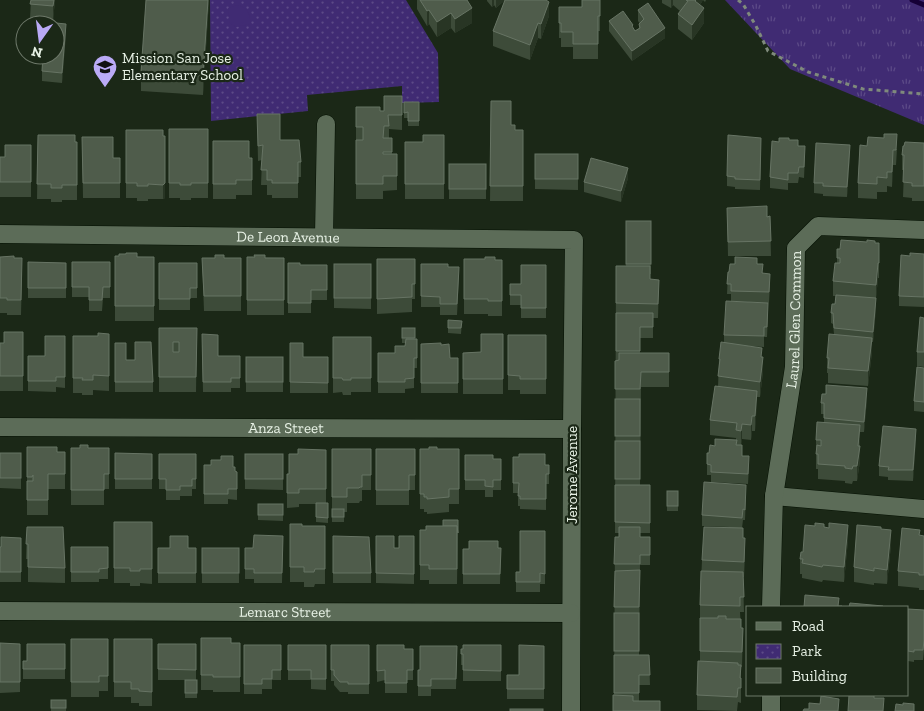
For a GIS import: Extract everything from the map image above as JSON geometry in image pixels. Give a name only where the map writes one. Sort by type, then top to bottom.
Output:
[{"type":"street","points":[[324,236],[326,124]]},
{"type":"street","name":"Laurel Glen Common","points":[[771,606],[774,496],[794,367],[796,248],[818,226],[924,230]]},
{"type":"street","name":"De Leon Avenue","points":[[0,234],[574,240]]},
{"type":"street","name":"Jerome Avenue","points":[[571,711],[570,613],[574,240]]},
{"type":"street","name":"Anza Street","points":[[0,427],[572,429]]},
{"type":"street","points":[[774,496],[924,509]]},
{"type":"street","name":"Lemarc Street","points":[[0,611],[570,613]]},
{"type":"street","points":[[771,696],[771,711]]},
{"type":"path","points":[[738,0],[743,4],[768,51],[808,72],[863,89],[924,94]]},
{"type":"green space","points":[[210,0],[406,0],[438,53],[439,102],[402,103],[402,86],[307,95],[308,111],[211,121]]},
{"type":"green space","points":[[725,0],[924,0],[924,125],[790,69]]},
{"type":"green space","points":[[237,5],[243,7],[248,12],[250,24],[236,27],[230,23],[228,8]]},
{"type":"building","points":[[31,0],[54,0],[53,6],[30,4]]},
{"type":"building","points":[[146,0],[208,0],[203,76],[141,72]]},
{"type":"building","points":[[420,0],[467,0],[472,8],[455,19],[451,13],[437,22]]},
{"type":"building","points":[[505,0],[546,0],[549,2],[541,24],[538,23],[530,45],[493,31]]},
{"type":"building","points":[[582,0],[600,0],[598,44],[573,44],[573,32],[561,32],[559,7],[582,7]]},
{"type":"building","points":[[686,0],[696,0],[704,8],[692,25],[678,14],[688,1]]},
{"type":"building","points":[[648,3],[665,28],[632,51],[609,21],[623,11],[635,31],[640,28],[639,24],[644,19],[638,10]]},
{"type":"building","points":[[42,65],[63,65],[62,73],[42,71]]},
{"type":"building","points":[[384,96],[402,96],[402,115],[388,115],[389,126],[384,126],[383,138],[392,138],[392,152],[383,152],[383,154],[397,154],[397,176],[383,176],[383,184],[356,184],[356,140],[363,140],[363,127],[356,127],[356,107],[380,107],[380,111],[384,111]]},
{"type":"building","points":[[491,101],[511,101],[511,125],[515,125],[515,130],[523,130],[523,186],[490,186]]},
{"type":"building","points":[[404,102],[419,102],[419,121],[408,121],[408,112],[404,113]]},
{"type":"building","points":[[257,114],[280,114],[280,140],[299,140],[301,162],[298,162],[298,183],[272,183],[272,180],[267,180],[267,170],[261,170],[263,145],[258,146]]},
{"type":"building","points":[[169,129],[208,129],[208,183],[180,185],[180,183],[169,183]]},
{"type":"building","points":[[126,130],[163,130],[163,136],[165,136],[165,183],[163,185],[148,184],[148,186],[137,186],[137,183],[126,183]]},
{"type":"building","points":[[884,134],[897,134],[896,150],[893,150],[892,172],[887,172],[887,178],[877,177],[877,184],[858,183],[860,145],[867,146],[868,137],[884,138]]},
{"type":"building","points":[[38,135],[75,135],[75,142],[77,142],[77,185],[62,185],[62,188],[51,188],[51,184],[37,184]]},
{"type":"building","points":[[423,135],[444,135],[444,184],[405,184],[405,142],[423,142]]},
{"type":"building","points":[[728,135],[761,138],[760,180],[735,179],[735,177],[727,176]]},
{"type":"building","points":[[82,137],[113,137],[113,158],[120,158],[120,183],[83,183]]},
{"type":"building","points":[[779,138],[798,140],[798,146],[805,146],[804,167],[799,167],[798,173],[788,173],[788,180],[770,177],[772,141],[779,142]]},
{"type":"building","points":[[213,141],[249,141],[249,158],[252,158],[252,180],[236,180],[236,184],[213,184]]},
{"type":"building","points":[[905,142],[924,143],[924,186],[912,186],[912,183],[903,182],[904,155],[902,155]]},
{"type":"building","points":[[816,143],[850,145],[847,187],[823,186],[823,183],[814,183]]},
{"type":"building","points":[[5,145],[31,145],[31,182],[0,182],[0,157],[5,157]]},
{"type":"building","points":[[535,154],[578,154],[578,179],[535,179]]},
{"type":"building","points":[[591,158],[628,168],[621,191],[584,182]]},
{"type":"building","points":[[449,164],[486,164],[486,189],[449,189]]},
{"type":"building","points":[[767,206],[767,217],[770,216],[771,241],[728,242],[727,208]]},
{"type":"building","points":[[626,221],[651,221],[651,264],[626,264]]},
{"type":"building","points":[[841,240],[867,242],[867,240],[879,243],[876,285],[833,281],[835,263],[840,263],[840,258],[837,258],[837,249],[840,249]]},
{"type":"building","points":[[137,253],[137,257],[154,257],[154,306],[115,306],[115,256]]},
{"type":"building","points":[[910,253],[924,254],[924,297],[899,296],[901,255],[910,256]]},
{"type":"building","points":[[215,255],[224,255],[224,258],[241,258],[241,296],[204,296],[202,258],[215,258]]},
{"type":"building","points":[[254,255],[265,255],[265,258],[284,258],[284,300],[247,300],[247,257],[255,257]]},
{"type":"building","points":[[14,256],[14,258],[22,258],[21,300],[7,300],[7,298],[0,298],[0,257]]},
{"type":"building","points":[[485,257],[495,257],[495,260],[502,260],[502,301],[464,299],[464,259],[485,259]]},
{"type":"building","points":[[735,257],[757,258],[757,264],[763,264],[762,273],[770,274],[769,292],[731,291],[731,284],[727,284],[728,272],[730,264],[735,264]]},
{"type":"building","points":[[377,259],[415,259],[415,284],[412,284],[412,297],[377,299]]},
{"type":"building","points":[[28,262],[66,263],[66,288],[28,288]]},
{"type":"building","points":[[72,262],[110,262],[110,287],[103,287],[102,300],[89,300],[89,287],[72,287]]},
{"type":"building","points":[[159,263],[197,263],[197,288],[190,288],[190,299],[159,299]]},
{"type":"building","points":[[288,263],[327,265],[327,290],[311,290],[311,303],[288,303]]},
{"type":"building","points":[[334,264],[371,264],[371,298],[334,298]]},
{"type":"building","points":[[421,264],[448,264],[448,267],[459,267],[457,304],[440,304],[440,297],[421,296]]},
{"type":"building","points":[[521,265],[546,265],[546,308],[521,308],[521,295],[510,295],[510,284],[521,284]]},
{"type":"building","points":[[616,266],[650,266],[650,279],[659,280],[658,304],[616,303]]},
{"type":"building","points":[[836,295],[876,298],[873,332],[834,328],[833,313],[831,313]]},
{"type":"building","points":[[726,301],[768,303],[767,327],[764,327],[764,336],[724,335]]},
{"type":"building","points":[[616,313],[653,313],[653,327],[640,327],[640,351],[616,351]]},
{"type":"building","points":[[920,317],[924,318],[924,352],[917,352]]},
{"type":"building","points":[[448,320],[462,321],[461,328],[448,328]]},
{"type":"building","points":[[159,328],[197,328],[196,377],[159,377]],"holes":[[[173,342],[179,342],[179,352],[173,352]]]},
{"type":"building","points":[[402,328],[415,328],[415,338],[402,338]]},
{"type":"building","points":[[4,332],[23,332],[23,376],[0,376],[0,343],[4,343]]},
{"type":"building","points":[[98,333],[109,334],[109,376],[93,375],[93,380],[73,378],[73,336],[98,336]]},
{"type":"building","points":[[202,334],[218,335],[218,356],[240,356],[240,378],[231,378],[231,382],[203,382]]},
{"type":"building","points":[[481,334],[503,334],[503,379],[463,379],[463,353],[481,352]]},
{"type":"building","points":[[829,334],[872,338],[868,371],[828,368]]},
{"type":"building","points":[[508,335],[546,335],[546,379],[520,379],[520,376],[508,375]]},
{"type":"building","points":[[45,336],[65,336],[65,377],[56,377],[56,381],[28,381],[28,356],[45,356]]},
{"type":"building","points":[[333,337],[371,337],[371,378],[343,380],[342,378],[333,378]]},
{"type":"building","points":[[406,339],[417,339],[417,358],[414,358],[414,378],[405,379],[405,382],[378,382],[378,353],[395,353],[395,346],[405,346]]},
{"type":"building","points":[[135,342],[151,342],[153,382],[115,382],[115,343],[126,343],[126,360],[135,360]]},
{"type":"building","points":[[721,342],[762,348],[761,357],[763,357],[760,382],[718,376]]},
{"type":"building","points":[[290,343],[303,343],[303,357],[328,357],[328,383],[290,382]]},
{"type":"building","points":[[441,343],[441,345],[449,344],[450,358],[458,358],[458,383],[421,383],[421,344]]},
{"type":"building","points":[[619,353],[669,353],[669,372],[641,372],[640,389],[615,389],[615,361],[619,360]]},
{"type":"building","points":[[246,357],[283,357],[283,382],[246,382]]},
{"type":"building","points":[[917,367],[924,368],[924,402],[914,401]]},
{"type":"building","points":[[826,385],[867,388],[864,422],[824,418],[824,403],[821,403],[822,394],[826,394]]},
{"type":"building","points":[[715,386],[757,391],[755,416],[752,416],[751,425],[742,424],[741,431],[736,430],[737,423],[710,420]]},
{"type":"building","points":[[615,399],[640,399],[640,436],[615,436]]},
{"type":"building","points":[[817,422],[860,425],[858,446],[860,446],[857,466],[853,466],[852,469],[845,468],[845,466],[818,464],[817,445],[821,446],[821,440],[816,440]]},
{"type":"building","points":[[883,426],[916,429],[913,470],[888,470],[889,467],[879,466]]},
{"type":"building","points":[[715,439],[737,440],[736,445],[742,445],[742,456],[749,456],[748,474],[711,472],[711,465],[707,464],[707,453],[709,453],[710,445],[715,446]]},
{"type":"building","points":[[615,441],[640,441],[640,479],[615,479]]},
{"type":"building","points":[[80,445],[88,445],[88,448],[109,448],[109,474],[104,474],[104,490],[71,490],[71,448],[80,448]]},
{"type":"building","points":[[27,447],[57,447],[57,452],[65,452],[65,474],[48,474],[48,500],[27,500],[27,481],[33,481],[33,475],[32,477],[27,477]]},
{"type":"building","points":[[429,447],[459,449],[459,489],[449,489],[449,497],[427,499],[427,497],[424,497],[424,494],[420,494],[420,449],[429,449]]},
{"type":"building","points":[[298,449],[326,450],[326,489],[299,489],[299,493],[287,493],[289,454],[298,454]]},
{"type":"building","points":[[332,449],[371,449],[371,475],[362,475],[362,487],[347,488],[347,497],[332,497]]},
{"type":"building","points":[[376,449],[415,449],[415,475],[409,475],[409,490],[376,490]]},
{"type":"building","points":[[0,453],[21,453],[21,478],[0,478]]},
{"type":"building","points":[[115,453],[152,454],[152,479],[115,479]]},
{"type":"building","points":[[159,454],[196,454],[196,479],[192,479],[192,486],[180,486],[180,490],[166,490],[166,479],[159,479]]},
{"type":"building","points":[[245,454],[283,454],[283,479],[245,479]]},
{"type":"building","points":[[519,454],[545,454],[545,465],[549,465],[549,474],[546,474],[546,499],[520,499],[520,496],[518,496],[519,483],[513,483],[513,457],[519,457]]},
{"type":"building","points":[[465,455],[493,455],[493,459],[501,459],[501,480],[493,480],[493,487],[485,486],[485,480],[465,480]]},
{"type":"building","points":[[221,456],[233,456],[233,467],[235,467],[237,472],[237,489],[228,489],[228,494],[204,494],[204,465],[211,465],[211,460],[221,460]]},
{"type":"building","points":[[704,482],[746,485],[745,510],[743,509],[742,518],[702,515]]},
{"type":"building","points":[[615,485],[650,485],[650,523],[615,522]]},
{"type":"building","points":[[667,491],[678,491],[678,506],[667,506]]},
{"type":"building","points":[[316,503],[328,503],[328,518],[316,517]]},
{"type":"building","points":[[258,504],[283,504],[283,515],[258,515]]},
{"type":"building","points":[[332,509],[344,509],[344,517],[332,517]]},
{"type":"building","points":[[443,520],[458,520],[458,533],[457,526],[443,526]]},
{"type":"building","points":[[114,522],[152,522],[152,569],[130,571],[130,568],[114,568]]},
{"type":"building","points":[[815,523],[824,524],[824,527],[829,528],[829,523],[848,525],[844,567],[823,565],[822,567],[802,563],[803,559],[800,559],[801,552],[803,552],[805,525],[815,526]]},
{"type":"building","points":[[290,524],[325,526],[325,569],[304,572],[304,567],[290,567]]},
{"type":"building","points":[[857,525],[881,527],[881,529],[891,530],[887,570],[874,568],[874,571],[854,567]]},
{"type":"building","points":[[426,526],[457,526],[457,569],[429,569],[429,565],[420,565],[420,530],[426,530]]},
{"type":"building","points":[[27,527],[63,527],[65,568],[28,567]]},
{"type":"building","points":[[619,527],[640,527],[640,537],[650,537],[650,555],[640,555],[640,564],[614,564],[615,537],[619,537]]},
{"type":"building","points":[[704,527],[743,528],[743,538],[745,538],[744,562],[702,560]]},
{"type":"building","points":[[902,528],[920,530],[919,535],[924,536],[924,575],[898,571]]},
{"type":"building","points":[[520,531],[545,531],[545,574],[540,573],[540,582],[516,582],[516,572],[520,572]]},
{"type":"building","points":[[254,535],[283,536],[282,573],[254,573],[254,569],[245,569],[245,548],[253,548]]},
{"type":"building","points":[[170,536],[188,536],[188,548],[196,548],[196,573],[158,573],[158,548],[170,548]]},
{"type":"building","points":[[333,536],[369,537],[371,573],[333,573]]},
{"type":"building","points":[[376,536],[394,536],[394,548],[399,548],[399,536],[414,536],[414,574],[376,573]]},
{"type":"building","points":[[1,537],[21,538],[21,572],[0,572]]},
{"type":"building","points":[[469,541],[498,541],[498,548],[501,548],[500,574],[463,574],[463,549],[469,549]]},
{"type":"building","points":[[71,547],[108,547],[108,568],[99,569],[99,572],[71,572]]},
{"type":"building","points":[[202,548],[239,548],[239,573],[202,573]]},
{"type":"building","points":[[640,570],[639,607],[614,607],[615,571]]},
{"type":"building","points":[[701,571],[743,572],[744,597],[740,597],[740,606],[700,605]]},
{"type":"building","points":[[805,595],[839,598],[838,606],[804,606]]},
{"type":"building","points":[[850,603],[883,606],[849,606]]},
{"type":"building","points":[[909,609],[924,610],[923,650],[914,650],[914,652],[909,651]]},
{"type":"building","points":[[614,613],[639,613],[639,651],[614,651]]},
{"type":"building","points":[[718,616],[726,616],[726,619],[741,619],[741,628],[743,628],[742,652],[700,651],[700,618],[718,618]]},
{"type":"building","points":[[201,638],[231,638],[231,643],[240,643],[240,677],[201,675]]},
{"type":"building","points":[[71,639],[108,639],[108,676],[99,676],[99,682],[71,682]]},
{"type":"building","points":[[114,639],[152,639],[152,692],[131,689],[131,682],[114,682]]},
{"type":"building","points":[[0,643],[20,644],[20,682],[0,682]]},
{"type":"building","points":[[27,644],[65,644],[65,669],[23,669],[23,661],[27,661]]},
{"type":"building","points":[[158,644],[196,644],[196,670],[158,669]]},
{"type":"building","points":[[244,645],[281,645],[281,670],[272,670],[272,679],[262,679],[262,684],[244,684]]},
{"type":"building","points":[[288,645],[326,645],[326,679],[311,679],[311,670],[288,670]]},
{"type":"building","points":[[331,645],[369,645],[369,684],[340,682],[334,675],[334,670],[331,670]]},
{"type":"building","points":[[377,645],[404,645],[404,649],[413,649],[413,670],[407,670],[407,683],[385,683],[385,670],[377,671]]},
{"type":"building","points":[[463,645],[501,645],[501,671],[463,670],[463,654],[461,654],[461,649],[463,649]]},
{"type":"building","points":[[519,645],[544,646],[544,689],[507,689],[507,675],[519,675]]},
{"type":"building","points":[[420,646],[457,646],[456,679],[431,679],[431,686],[418,686]]},
{"type":"building","points":[[614,655],[649,655],[650,675],[639,675],[639,693],[614,693]]},
{"type":"building","points":[[698,661],[738,663],[738,665],[741,665],[741,688],[738,688],[737,697],[697,695]]},
{"type":"building","points":[[185,680],[197,680],[197,693],[185,693]]},
{"type":"building","points":[[613,695],[633,696],[633,701],[660,701],[660,711],[613,711]]},
{"type":"building","points":[[821,696],[839,699],[838,711],[803,711],[804,709],[809,709],[809,703],[820,704]]},
{"type":"building","points":[[849,696],[884,698],[883,711],[848,711]]},
{"type":"building","points":[[51,700],[66,700],[66,708],[51,708]]},
{"type":"building","points":[[903,703],[914,704],[914,711],[895,711],[896,704],[903,705]]},
{"type":"building","points":[[510,709],[543,709],[543,711],[510,711]]},
{"type":"waterway","points":[[912,0],[924,5]]},
{"type":"place","name":"Mission San Jose Elementary School","points":[[105,88]]}]
